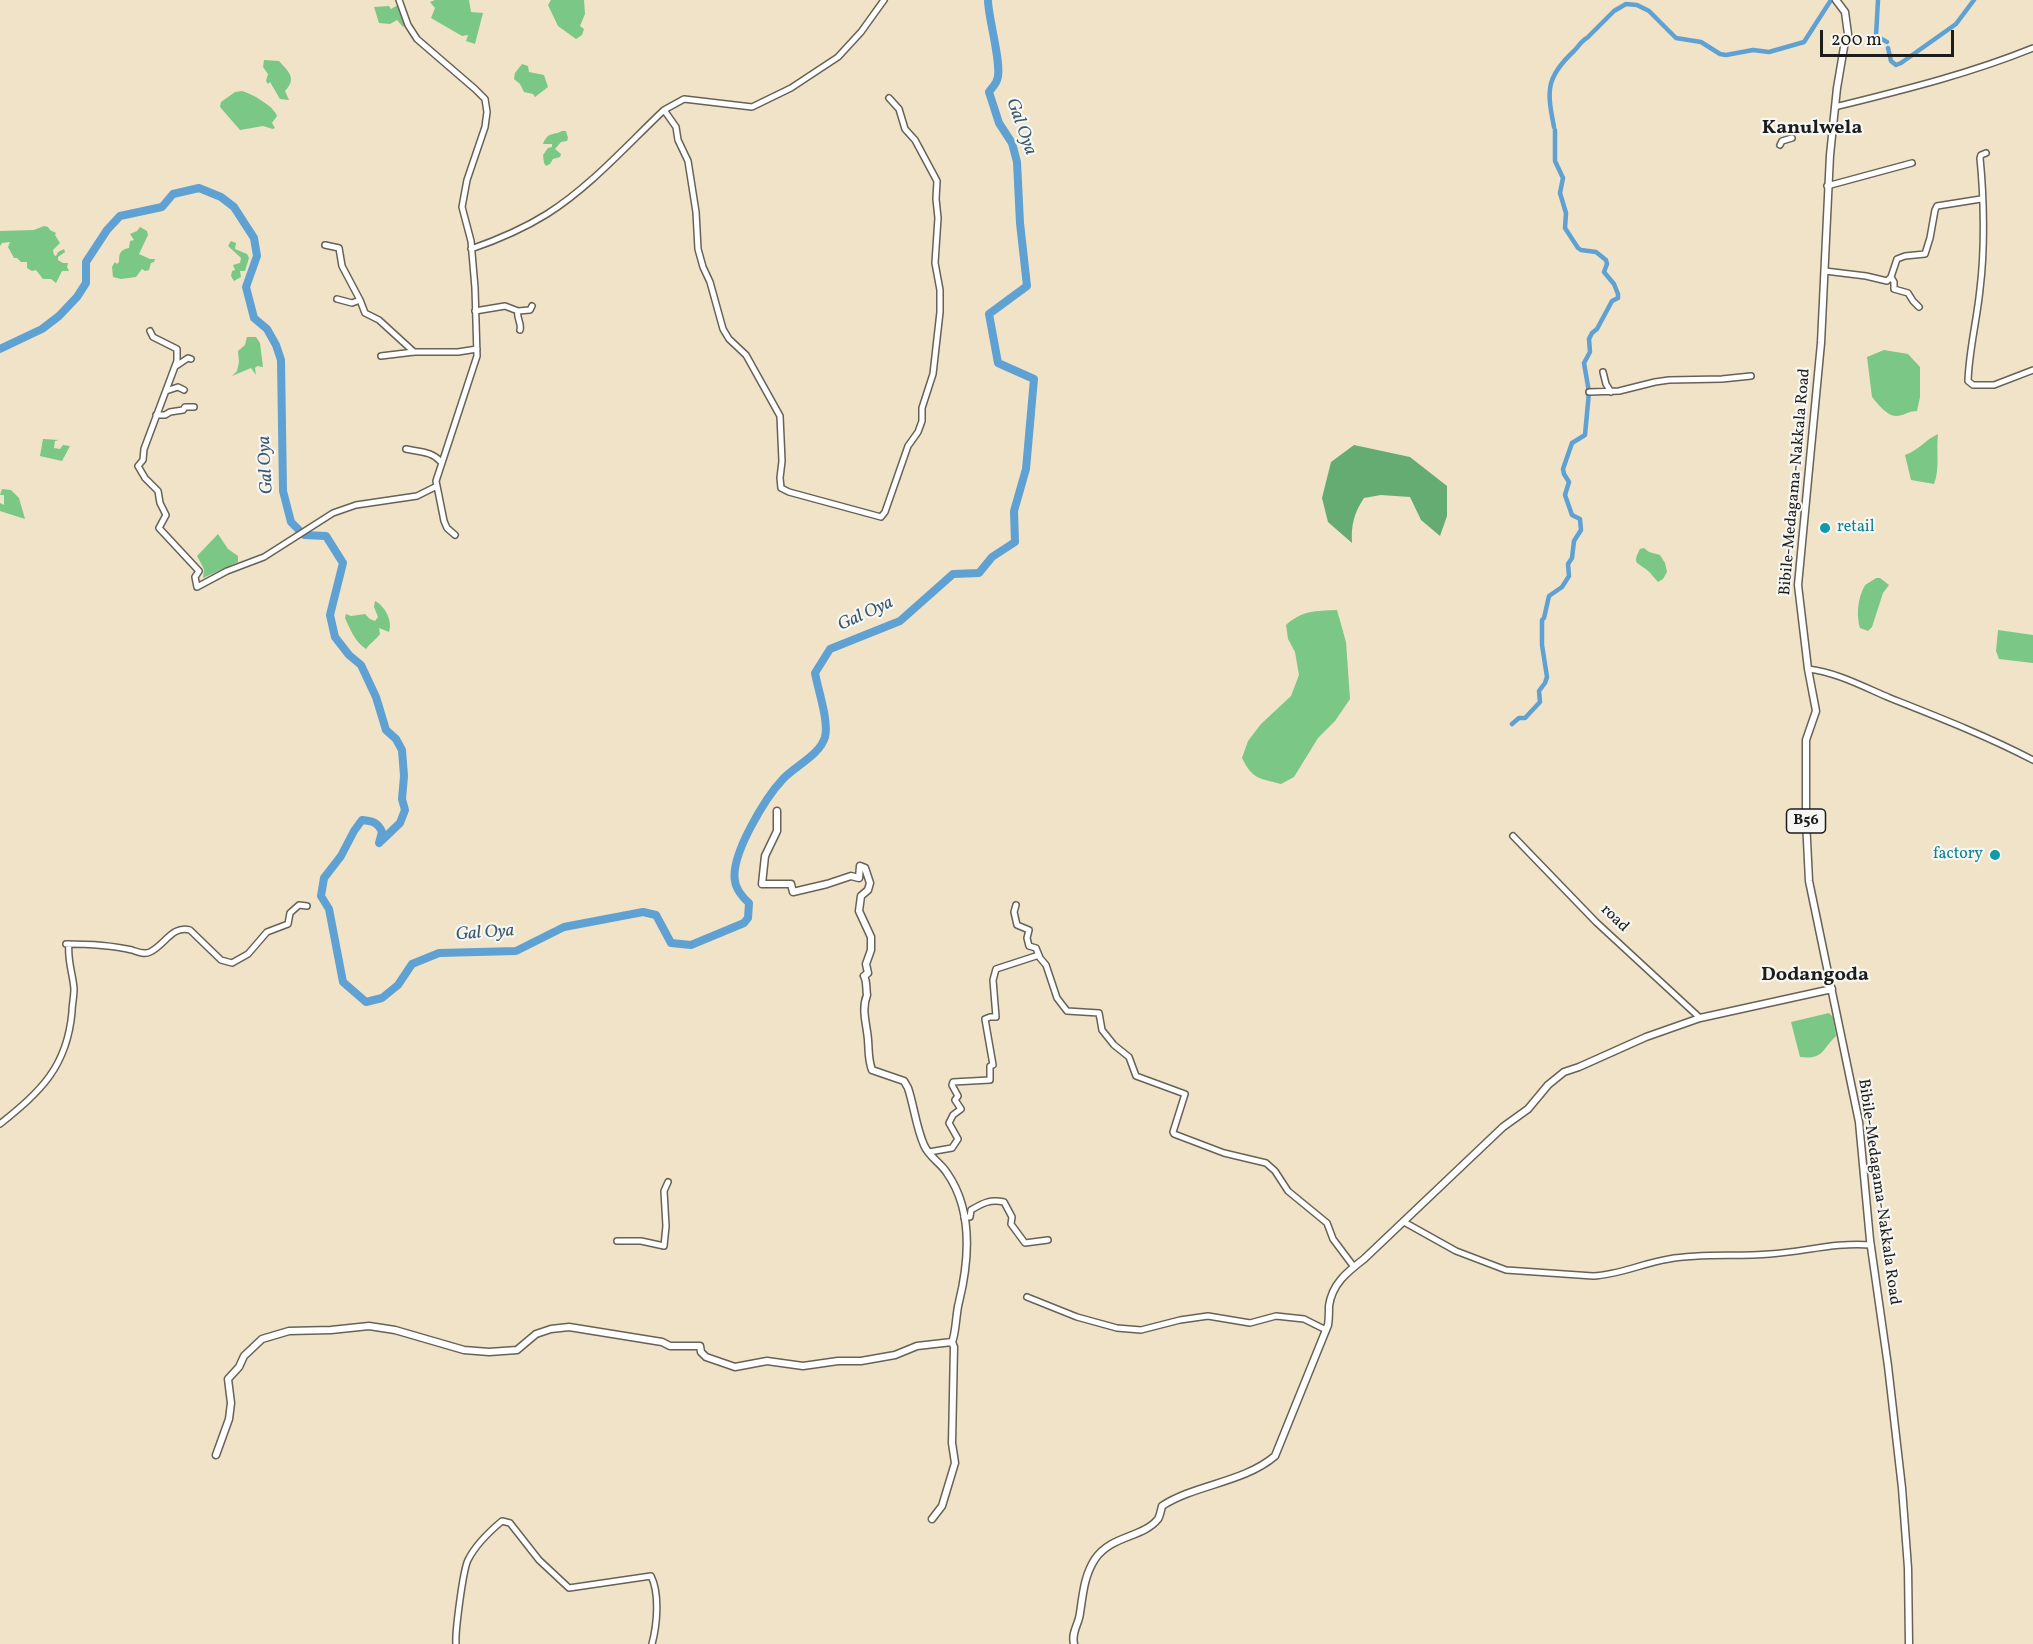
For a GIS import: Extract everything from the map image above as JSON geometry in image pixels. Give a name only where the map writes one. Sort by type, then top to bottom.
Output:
[{"type":"main road","name":"Bibile-Medagama-Nakkala Road","points":[[1836,0],[1845,12],[1848,34],[1842,57],[1835,107],[1827,186],[1821,343],[1798,585],[1808,669],[1816,711],[1806,740],[1806,820],[1809,881],[1858,1122],[1902,1488],[1908,1568],[1909,1644]]},
{"type":"main road","points":[[777,810],[777,831],[765,856],[762,884],[790,884],[793,892],[851,876],[859,878],[860,866],[865,868],[870,883],[868,890],[861,896],[859,911],[870,937],[871,950],[866,964],[868,973],[864,976],[867,995],[864,1002],[868,1041],[867,1057],[872,1070],[904,1081],[924,1146],[947,1172],[955,1187],[964,1217],[967,1252],[952,1341],[954,1347],[952,1443],[954,1463],[942,1506],[932,1519]]},
{"type":"main road","points":[[1074,1644],[1072,1637],[1079,1618],[1086,1576],[1096,1557],[1108,1545],[1150,1526],[1159,1519],[1162,1506],[1258,1468],[1275,1456],[1326,1330],[1332,1292],[1342,1276],[1503,1127],[1528,1109],[1558,1075],[1647,1037],[1700,1018],[1832,989]]},
{"type":"main road","points":[[216,1455],[229,1419],[231,1402],[228,1379],[239,1367],[244,1356],[262,1339],[289,1331],[369,1326],[395,1330],[464,1350],[505,1352],[517,1350],[536,1334],[550,1329],[569,1327],[662,1342],[670,1346],[700,1346],[701,1352],[706,1357],[735,1367],[767,1361],[803,1366],[838,1361],[854,1362],[895,1354],[917,1346],[952,1341]]},
{"type":"street","points":[[399,0],[408,25],[417,39],[485,99],[487,112],[485,127],[467,180],[462,207],[471,241],[474,266],[477,356],[436,481],[444,520],[447,528],[455,535]]},
{"type":"street","points":[[471,249],[497,240],[547,214],[585,185],[664,110],[684,99],[752,107],[791,88],[837,57],[861,32],[884,0]]},
{"type":"street","points":[[1835,107],[1938,81],[2004,60],[2033,48]]},
{"type":"street","points":[[664,110],[676,127],[678,140],[688,161],[696,212],[698,249],[723,329],[729,339],[746,355],[780,416],[781,488],[881,517],[885,512],[908,446],[918,432],[922,421],[922,408],[933,374],[940,312],[940,290],[935,263],[938,218],[937,181],[915,140],[905,129],[899,109],[889,98]]},
{"type":"street","points":[[1780,145],[1782,141],[1792,138]]},
{"type":"street","points":[[1986,153],[1980,158],[1983,262],[1968,381],[1973,385],[1994,385],[2033,370]]},
{"type":"street","points":[[1827,186],[1912,163]]},
{"type":"street","points":[[1825,271],[1887,281],[1891,277],[1897,259],[1925,254],[1937,206],[1981,199]]},
{"type":"street","points":[[325,245],[339,248],[342,266],[365,313],[379,320],[414,352]]},
{"type":"street","points":[[1891,277],[1894,289],[1908,293],[1919,307]]},
{"type":"street","points":[[338,299],[352,303],[360,300]]},
{"type":"street","points":[[476,311],[505,306],[518,310],[530,310],[532,306]]},
{"type":"street","points":[[518,310],[516,315],[521,326],[520,330]]},
{"type":"street","points":[[150,331],[153,337],[177,349],[175,367],[144,449],[143,460],[138,466],[145,478],[158,491],[160,503],[166,515],[159,528],[200,571],[195,577],[197,586],[227,571],[264,557],[333,513],[356,505],[417,496],[437,486]]},
{"type":"street","points":[[381,356],[477,349]]},
{"type":"street","points":[[175,367],[188,358],[191,359]]},
{"type":"street","points":[[1603,372],[1611,392]]},
{"type":"street","points":[[1589,392],[1611,392],[1669,380],[1722,380],[1751,376]]},
{"type":"street","points":[[166,391],[178,387],[184,390]]},
{"type":"street","points":[[156,415],[165,415],[178,409],[183,410],[186,406],[194,407]]},
{"type":"street","points":[[406,449],[430,453],[441,462]]},
{"type":"street","points":[[1808,669],[1822,671],[1866,687],[1995,740],[2033,760]]},
{"type":"street","name":"road","points":[[1513,836],[1596,922],[1700,1018]]},
{"type":"street","points":[[0,1124],[40,1089],[56,1069],[65,1050],[69,1038],[74,989],[67,944],[101,945],[142,953],[151,952],[172,933],[184,928],[190,930],[221,960],[232,963],[248,954],[267,932],[288,924],[290,913],[299,904],[307,906]]},
{"type":"street","points":[[1016,905],[1014,912],[1017,926],[1029,930],[1027,938],[1029,946],[1036,948],[1046,965],[1057,998],[1067,1011],[1099,1013],[1102,1030],[1114,1046],[1129,1057],[1136,1076],[1185,1094],[1174,1134],[1224,1153],[1266,1163],[1275,1171],[1288,1191],[1327,1223],[1333,1239],[1354,1267]]},
{"type":"street","points":[[929,1152],[952,1148],[958,1139],[949,1123],[953,1115],[961,1109],[955,1100],[958,1096],[952,1085],[953,1082],[990,1080],[990,1066],[993,1065],[986,1019],[996,1017],[993,980],[996,969],[1039,955]]},
{"type":"street","points":[[617,1241],[641,1241],[664,1246],[666,1226],[664,1191],[668,1182]]},
{"type":"street","points":[[964,1217],[970,1217],[971,1210],[992,1200],[1004,1202],[1012,1217],[1011,1224],[1025,1243],[1048,1240]]},
{"type":"street","points":[[1404,1221],[1456,1251],[1506,1270],[1593,1276],[1607,1276],[1650,1263],[1697,1255],[1772,1254],[1818,1246],[1871,1245]]},
{"type":"street","points":[[1027,1297],[1077,1317],[1117,1328],[1141,1330],[1180,1320],[1208,1316],[1250,1323],[1276,1316],[1304,1319],[1326,1330]]},
{"type":"street","points":[[456,1644],[467,1562],[492,1529],[502,1521],[510,1523],[539,1560],[569,1588],[651,1576],[656,1602],[656,1625],[652,1644]]},
{"type":"green space","points":[[469,0],[471,12],[483,13],[475,44],[466,41],[468,35],[462,36],[431,18],[435,8],[430,2]]},
{"type":"green space","points":[[551,0],[584,0],[585,14],[580,26],[584,29],[582,35],[576,39],[558,26],[548,5]]},
{"type":"green space","points":[[398,5],[405,25],[403,27],[397,20],[390,24],[379,23],[374,7],[389,6],[391,9]]},
{"type":"green space","points":[[264,60],[279,61],[290,75],[291,82],[285,91],[289,100],[280,99],[270,82],[268,84],[266,81],[268,74],[263,67]]},
{"type":"green space","points":[[522,64],[528,66],[529,72],[544,75],[548,87],[535,97],[533,94],[524,92],[514,79],[515,73]]},
{"type":"green space","points":[[242,91],[272,108],[277,116],[272,123],[275,128],[263,126],[240,130],[220,107],[221,102],[235,92]]},
{"type":"green space","points":[[566,131],[568,138],[555,149],[561,154],[560,157],[553,159],[546,166],[543,155],[548,148],[552,147],[552,144],[543,144],[549,135]]},
{"type":"green space","points":[[44,226],[56,233],[60,243],[53,250],[54,255],[56,256],[64,249],[65,252],[58,257],[58,260],[68,263],[69,271],[62,271],[56,283],[51,279],[43,279],[36,270],[32,271],[27,268],[27,262],[14,258],[8,247],[10,242],[2,243],[0,246],[0,231],[34,230]]},
{"type":"green space","points":[[140,227],[147,231],[148,235],[139,254],[155,259],[154,262],[151,263],[149,270],[142,269],[136,277],[121,279],[113,277],[112,267],[115,262],[117,264],[119,262],[121,252],[129,248],[130,241],[134,240],[130,234]]},
{"type":"green space","points":[[231,241],[236,243],[235,249],[247,254],[249,258],[245,271],[240,271],[241,277],[234,281],[231,276],[232,271],[235,270],[233,265],[240,263],[241,258],[228,246]]},
{"type":"green space","points":[[247,337],[256,337],[260,343],[263,367],[255,368],[256,375],[251,368],[232,376],[237,371],[238,351],[245,345]]},
{"type":"green space","points":[[1884,350],[1908,354],[1920,367],[1920,397],[1917,411],[1899,416],[1889,414],[1872,397],[1867,357]]},
{"type":"green space","points":[[1938,434],[1937,472],[1934,484],[1911,480],[1905,455]]},
{"type":"green space","points":[[43,439],[59,440],[55,441],[54,448],[60,449],[63,445],[70,446],[62,461],[40,456]]},
{"type":"green space","points":[[1354,445],[1410,457],[1447,486],[1447,516],[1440,536],[1421,520],[1410,497],[1381,495],[1364,498],[1354,519],[1352,543],[1328,522],[1322,498],[1331,462]]},
{"type":"green space","points":[[2,489],[11,490],[19,498],[25,519],[0,511],[0,503],[4,505],[4,495],[0,495]]},
{"type":"green space","points":[[218,534],[228,549],[238,556],[238,562],[203,578],[204,569],[197,556]]},
{"type":"green space","points":[[1644,548],[1660,555],[1665,563],[1667,572],[1658,582],[1636,560],[1640,549]]},
{"type":"green space","points":[[1876,578],[1880,578],[1889,585],[1883,593],[1872,627],[1868,631],[1860,628],[1859,602],[1865,586]]},
{"type":"green space","points":[[375,601],[387,614],[390,628],[389,632],[379,628],[380,634],[366,649],[356,639],[345,618],[346,614],[351,616],[365,614],[375,621],[378,617],[374,607]]},
{"type":"green space","points":[[1337,610],[1346,642],[1350,699],[1335,721],[1318,738],[1294,777],[1281,784],[1257,777],[1242,758],[1248,741],[1261,724],[1291,696],[1299,675],[1295,652],[1288,639],[1286,625],[1304,614]]},
{"type":"green space","points":[[1998,630],[2033,635],[2033,663],[1999,659],[1996,651]]},
{"type":"green space","points":[[1829,1013],[1833,1017],[1836,1036],[1818,1055],[1800,1057],[1791,1022]]},
{"type":"waterway","name":"Gal Oya","points":[[0,349],[42,329],[59,316],[77,297],[86,283],[86,262],[107,230],[120,216],[162,207],[173,194],[199,188],[221,197],[234,207],[254,238],[257,256],[246,287],[254,318],[267,329],[281,360],[283,491],[291,522],[304,535],[326,536],[343,563],[330,615],[335,637],[349,655],[361,665],[376,697],[386,730],[396,739],[402,750],[404,776],[402,799],[405,810],[400,823],[379,843],[382,832],[379,826],[362,820],[341,856],[324,878],[321,896],[329,909],[343,982],[366,1002],[382,998],[398,985],[412,964],[439,953],[516,951],[564,927],[643,912],[656,915],[671,943],[691,945],[744,923],[748,918],[749,903],[740,893],[735,881],[738,857],[759,812],[776,787],[788,774],[813,755],[825,737],[826,723],[815,673],[830,649],[900,621],[953,574],[979,573],[992,557],[1015,542],[1014,511],[1026,469],[1034,379],[998,363],[989,314],[1027,286],[1020,223],[1017,162],[1012,143],[999,123],[989,92],[996,82],[998,65],[988,0]]},
{"type":"waterway","points":[[1554,127],[1550,104],[1550,86],[1553,77],[1582,42],[1614,11],[1626,4],[1637,5],[1649,11],[1676,38],[1701,42],[1720,54],[1726,55],[1753,50],[1769,52],[1804,42],[1831,0]]},
{"type":"waterway","points":[[1878,0],[1876,36],[1887,42]]},
{"type":"waterway","points":[[1888,48],[1891,61],[1896,65],[1901,63],[1956,24],[1974,0]]},
{"type":"waterway","points":[[1512,724],[1519,718],[1525,718],[1540,702],[1539,691],[1547,677],[1542,645],[1542,620],[1549,596],[1562,587],[1569,576],[1568,564],[1572,558],[1574,541],[1581,530],[1580,519],[1572,515],[1565,495],[1569,482],[1563,469],[1572,443],[1585,435],[1589,392],[1584,363],[1590,352],[1589,339],[1612,301],[1618,298],[1614,284],[1604,272],[1606,260],[1596,252],[1578,248],[1565,228],[1566,213],[1560,193],[1563,178],[1555,161],[1555,130]]},
{"type":"place","name":"retail","points":[[1825,528]]},
{"type":"place","name":"factory","points":[[1995,855]]},
{"type":"district","name":"Kanulwela","points":[[1812,129]]},
{"type":"district","name":"Dodangoda","points":[[1815,976]]}]
